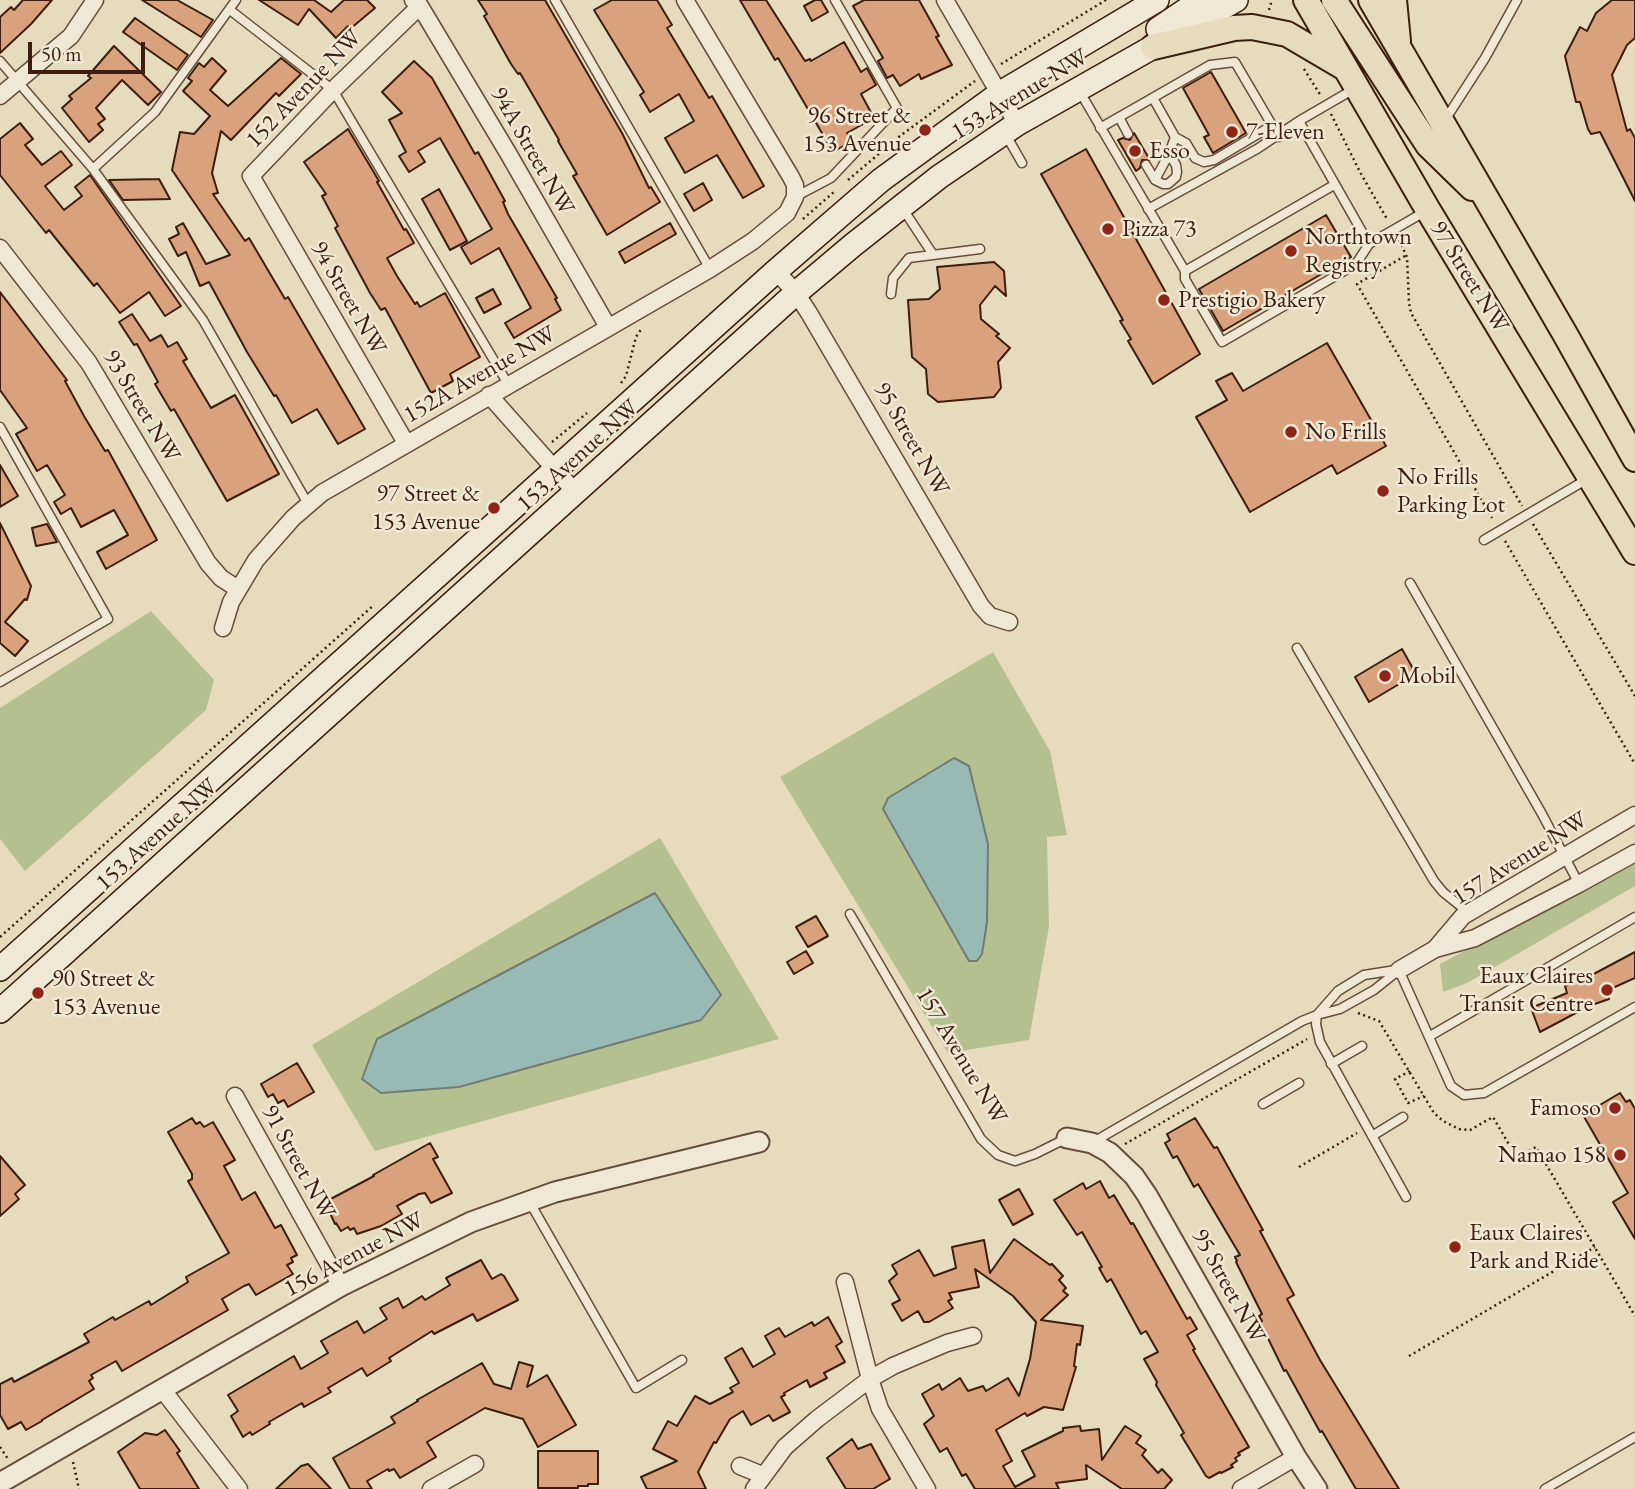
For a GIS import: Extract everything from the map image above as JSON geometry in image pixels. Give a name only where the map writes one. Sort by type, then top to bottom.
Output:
[{"type":"main road","name":"153 Avenue NW","points":[[0,969],[776,271],[910,157],[999,94],[1157,0]]},
{"type":"main road","points":[[1118,67],[1147,36],[1201,0]]},
{"type":"main road","name":"153 Avenue NW","points":[[0,1011],[796,293],[901,206],[1011,128],[1236,0]]},
{"type":"main road","name":"97 Street NW","points":[[1306,0],[1428,210],[1635,552]]},
{"type":"main road","points":[[1334,0],[1428,145],[1489,203]]},
{"type":"main road","points":[[1371,0],[1635,459]]},
{"type":"main road","points":[[1394,0],[1398,45]]},
{"type":"main road","points":[[1153,47],[1234,28],[1252,27],[1287,34],[1351,78]]},
{"type":"street","points":[[0,96],[71,36],[95,0]]},
{"type":"street","points":[[685,0],[791,177],[795,197]]},
{"type":"street","points":[[945,0],[999,94],[1011,128]]},
{"type":"street","name":"152 Avenue NW","points":[[251,176],[416,3]]},
{"type":"street","name":"94A Street NW","points":[[416,3],[608,327]]},
{"type":"street","name":"94 Street NW","points":[[251,176],[406,443]]},
{"type":"street","name":"152A Avenue NW","points":[[223,628],[238,589],[265,549],[308,504],[406,443],[710,269],[772,227],[787,213],[795,197]]},
{"type":"street","name":"93 Street NW","points":[[0,248],[89,363],[208,563],[220,578],[238,589]]},
{"type":"street","name":"95 Street NW","points":[[776,271],[796,293],[981,606],[989,616],[1009,622]]},
{"type":"street","points":[[489,395],[576,493]]},
{"type":"street","name":"157 Avenue NW","points":[[1399,970],[1435,948],[1463,916],[1635,815]]},
{"type":"street","name":"157 Avenue NW","points":[[1435,948],[1475,938],[1635,853]]},
{"type":"street","name":"91 Street NW","points":[[235,1096],[341,1286]]},
{"type":"street","name":"95 Street NW","points":[[1067,1138],[1092,1143],[1110,1153],[1134,1176],[1317,1489]]},
{"type":"street","name":"156 Avenue NW","points":[[0,1483],[341,1286],[471,1222],[555,1192],[759,1142]]},
{"type":"street","points":[[845,1282],[880,1409],[927,1489]]},
{"type":"street","points":[[740,1466],[758,1482],[785,1447],[870,1379],[947,1343],[973,1336]]},
{"type":"street","points":[[162,1389],[239,1489]]},
{"type":"street","points":[[1241,1489],[1296,1457]]},
{"type":"street","points":[[431,1489],[475,1464]]},
{"type":"lane","points":[[93,169],[155,112],[236,0]]},
{"type":"lane","points":[[555,0],[710,269]]},
{"type":"lane","points":[[795,197],[831,178],[897,108],[835,0]]},
{"type":"lane","points":[[1443,123],[1485,58],[1517,0]]},
{"type":"lane","points":[[230,10],[333,90],[508,384]]},
{"type":"lane","points":[[0,61],[93,169],[203,320],[308,504]]},
{"type":"lane","points":[[1100,128],[1210,65],[1235,62],[1279,136]]},
{"type":"lane","points":[[1148,209],[1279,136],[1351,78]]},
{"type":"lane","points":[[1078,90],[1185,271],[1185,279],[1222,342],[1356,264],[1369,244],[1428,210]]},
{"type":"lane","points":[[1153,98],[1175,137],[1186,143],[1195,158],[1204,162],[1214,160],[1273,125]]},
{"type":"lane","points":[[1119,117],[1128,134]]},
{"type":"lane","points":[[1299,121],[1369,244]]},
{"type":"lane","points":[[1011,128],[1022,163]]},
{"type":"lane","points":[[1155,180],[1175,137]]},
{"type":"lane","points":[[1146,165],[1155,180],[1168,184],[1176,177],[1176,165],[1169,154]]},
{"type":"lane","points":[[1185,271],[1334,184]]},
{"type":"lane","points":[[901,206],[932,253]]},
{"type":"lane","points":[[891,295],[893,278],[909,258],[980,249]]},
{"type":"lane","points":[[0,427],[108,619],[0,682]]},
{"type":"lane","points":[[1483,540],[1591,477]]},
{"type":"lane","points":[[1410,583],[1579,884]]},
{"type":"lane","points":[[1297,648],[1434,881],[1469,913]]},
{"type":"lane","name":"157 Avenue NW","points":[[850,914],[981,1139],[998,1155],[1015,1161],[1067,1138]]},
{"type":"lane","points":[[1430,1036],[1635,917]]},
{"type":"lane","points":[[1399,970],[1451,1086],[1464,1096],[1484,1093],[1635,1007]]},
{"type":"lane","name":"157 Avenue NW","points":[[1317,1015],[1338,991],[1364,975],[1399,970]]},
{"type":"lane","name":"157 Avenue NW","points":[[1092,1143],[1317,1015],[1340,1009],[1374,990],[1399,970]]},
{"type":"lane","points":[[1317,1015],[1317,1034],[1331,1064],[1406,1197]]},
{"type":"lane","points":[[1331,1064],[1362,1046]]},
{"type":"lane","points":[[1263,1104],[1299,1083]]},
{"type":"lane","points":[[1369,1131],[1403,1117]]},
{"type":"lane","points":[[529,1201],[636,1388],[682,1360]]},
{"type":"lane","points":[[1545,1489],[1635,1437]]},
{"type":"path","points":[[1002,64],[1106,0]]},
{"type":"path","points":[[1335,120],[1360,172],[1387,218]]},
{"type":"path","points":[[1400,243],[1407,255],[1411,313],[1521,505]]},
{"type":"path","points":[[1407,255],[1357,284],[1492,518]]},
{"type":"path","points":[[1535,528],[1635,696]]},
{"type":"path","points":[[1505,541],[1635,764]]},
{"type":"path","points":[[0,937],[379,600]]},
{"type":"path","points":[[1408,1103],[1395,1079],[1410,1071]]},
{"type":"path","points":[[1398,1109],[1424,1096]]},
{"type":"path","points":[[1299,1167],[1369,1131]]},
{"type":"path","points":[[1409,1356],[1595,1247]]},
{"type":"path","points":[[68,1443],[79,1489]]},
{"type":"green space","points":[[151,611],[214,680],[206,710],[25,871],[0,839],[0,708]]},
{"type":"green space","points":[[993,652],[1050,751],[1067,835],[1047,837],[1049,926],[1029,1040],[948,1053],[780,777]]},
{"type":"green space","points":[[660,838],[779,1039],[375,1151],[312,1045]]},
{"type":"green space","points":[[1635,864],[1635,886],[1467,983],[1443,992],[1440,964]]},
{"type":"water","points":[[954,758],[969,766],[988,844],[987,922],[982,954],[977,961],[969,961],[883,809],[888,798]]},
{"type":"water","points":[[655,893],[721,995],[701,1020],[459,1087],[381,1093],[362,1079],[377,1039]]},
{"type":"building","points":[[23,0],[52,0],[0,53],[0,17],[11,7],[14,10]]},
{"type":"building","points":[[142,0],[177,0],[213,20],[201,37]]},
{"type":"building","points":[[259,0],[314,0],[331,12],[344,0],[367,0],[375,8],[350,29],[348,26],[336,38],[309,9],[298,25]]},
{"type":"building","points":[[478,0],[545,0],[622,133],[649,188],[651,187],[660,202],[607,235],[573,176],[577,174],[559,140],[520,73],[518,74],[511,64]]},
{"type":"building","points":[[612,0],[657,0],[672,25],[667,28],[709,98],[712,96],[764,186],[743,198],[717,155],[685,173],[665,138],[694,121],[679,94],[650,112],[640,95],[644,92],[594,10]]},
{"type":"building","points":[[740,0],[766,0],[805,61],[811,61],[844,42],[861,72],[867,68],[876,85],[861,94],[874,118],[847,133],[852,141],[833,152],[778,58],[775,60]]},
{"type":"building","points":[[821,0],[828,12],[812,21],[804,6]]},
{"type":"building","points":[[864,0],[919,0],[952,65],[921,79],[919,74],[900,86],[893,75],[887,78],[878,61],[883,58],[853,6]]},
{"type":"building","points":[[1612,0],[1635,0],[1635,38],[1627,45],[1612,75],[1627,131],[1630,129],[1635,138],[1635,201],[1600,132],[1591,134],[1588,129],[1580,102],[1576,102],[1565,56],[1580,27],[1587,31],[1596,13]]},
{"type":"building","points":[[135,18],[188,55],[177,70],[123,32]]},
{"type":"building","points":[[114,46],[161,92],[148,105],[122,80],[96,108],[105,119],[98,124],[103,130],[89,142],[62,108],[72,99],[69,96],[91,78],[88,76]]},
{"type":"building","points":[[212,58],[226,71],[210,90],[228,106],[281,58],[301,74],[279,96],[276,93],[231,140],[221,131],[212,173],[218,193],[213,194],[245,241],[249,238],[285,299],[288,297],[365,429],[338,444],[317,409],[292,423],[247,352],[209,282],[200,286],[186,252],[178,256],[169,239],[179,234],[176,227],[183,223],[206,264],[230,255],[172,170],[180,132],[194,134],[210,116],[183,91],[192,81],[188,78],[199,63],[204,67]]},
{"type":"building","points":[[414,61],[432,78],[475,154],[478,152],[505,201],[503,202],[508,214],[557,298],[555,299],[561,310],[514,338],[505,323],[531,308],[499,248],[471,264],[461,247],[492,229],[440,138],[418,151],[425,162],[409,172],[399,156],[406,152],[389,120],[402,113],[382,92]]},
{"type":"building","points":[[1211,72],[1246,133],[1213,153],[1204,137],[1209,135],[1183,88]]},
{"type":"building","points":[[20,123],[33,139],[25,145],[42,165],[61,151],[72,165],[45,186],[64,210],[82,196],[75,187],[90,175],[181,306],[165,316],[149,292],[120,313],[97,283],[94,286],[49,230],[46,233],[0,175],[0,139]]},
{"type":"building","points":[[348,129],[404,230],[406,229],[414,243],[387,258],[397,276],[415,304],[417,302],[420,307],[445,293],[480,357],[450,374],[453,381],[431,393],[385,308],[381,310],[370,293],[335,228],[338,226],[322,196],[326,194],[304,162]]},
{"type":"building","name":"Esso","points":[[1134,133],[1150,160],[1142,160],[1136,171],[1118,140],[1130,140]]},
{"type":"building","points":[[1086,149],[1200,354],[1153,384],[1128,341],[1131,339],[1120,321],[1123,320],[1041,174]]},
{"type":"building","points":[[159,179],[170,199],[123,200],[109,180]]},
{"type":"building","points":[[703,183],[712,200],[694,211],[684,194]]},
{"type":"building","points":[[439,189],[467,241],[450,250],[422,199]]},
{"type":"building","points":[[1326,215],[1351,257],[1223,331],[1199,289]]},
{"type":"building","points":[[670,223],[676,234],[625,263],[619,252]]},
{"type":"building","points":[[994,262],[1004,271],[1006,296],[995,286],[980,305],[981,319],[999,334],[996,336],[1010,348],[998,362],[1001,388],[994,397],[938,402],[928,394],[926,369],[912,357],[908,300],[929,299],[940,289],[937,267]]},
{"type":"building","points":[[493,289],[501,304],[484,313],[476,298]]},
{"type":"building","points":[[0,292],[67,380],[65,381],[84,416],[105,451],[108,450],[157,540],[106,569],[97,552],[128,535],[114,510],[81,527],[71,508],[61,514],[54,502],[65,495],[47,465],[37,471],[16,434],[27,428],[0,390]]},
{"type":"building","points":[[132,314],[150,341],[161,335],[168,347],[177,342],[187,359],[183,361],[211,408],[235,395],[279,474],[227,501],[174,409],[171,411],[155,384],[158,382],[137,344],[134,345],[119,322]]},
{"type":"building","name":"No Frills","points":[[1327,343],[1386,446],[1337,474],[1332,465],[1250,512],[1196,417],[1227,400],[1216,381],[1232,373],[1243,391]]},
{"type":"building","points":[[0,465],[18,496],[0,507]]},
{"type":"building","points":[[0,523],[31,586],[27,600],[25,599],[5,622],[28,641],[15,656],[0,643]]},
{"type":"building","points":[[47,524],[57,542],[36,546],[32,528]]},
{"type":"building","name":"Mobil","points":[[1402,649],[1416,674],[1369,702],[1355,677]]},
{"type":"building","points":[[816,916],[828,936],[808,947],[796,927]]},
{"type":"building","points":[[806,951],[813,963],[794,974],[787,962]]},
{"type":"building","points":[[1635,952],[1635,978],[1606,991],[1609,999],[1589,1006],[1540,1032],[1531,1008],[1567,993],[1565,986]]},
{"type":"building","points":[[297,1063],[314,1092],[288,1107],[284,1100],[278,1103],[273,1094],[268,1097],[261,1084]]},
{"type":"building","name":"Namao 158","points":[[1620,1093],[1626,1102],[1630,1100],[1635,1109],[1635,1239],[1613,1202],[1628,1193],[1583,1115]]},
{"type":"building","points":[[192,1118],[196,1124],[200,1122],[204,1127],[213,1122],[235,1160],[224,1166],[242,1200],[255,1192],[275,1228],[281,1225],[297,1255],[291,1258],[293,1262],[287,1265],[293,1274],[256,1295],[249,1284],[244,1286],[222,1299],[228,1310],[122,1371],[116,1361],[91,1375],[93,1378],[89,1381],[94,1389],[26,1430],[21,1422],[8,1429],[0,1415],[0,1384],[12,1378],[14,1382],[89,1342],[84,1334],[149,1301],[151,1305],[188,1282],[186,1277],[229,1253],[188,1181],[192,1179],[192,1174],[168,1132]]},
{"type":"building","points":[[1195,1118],[1214,1148],[1217,1147],[1263,1230],[1260,1231],[1294,1295],[1287,1299],[1320,1360],[1399,1489],[1356,1489],[1322,1431],[1320,1432],[1286,1370],[1284,1371],[1260,1322],[1262,1321],[1259,1316],[1262,1314],[1236,1262],[1235,1257],[1240,1255],[1198,1184],[1194,1187],[1177,1156],[1173,1158],[1165,1143],[1170,1140],[1167,1134]]},
{"type":"building","points":[[430,1143],[438,1157],[433,1159],[452,1193],[431,1203],[425,1193],[419,1194],[397,1206],[402,1214],[381,1226],[357,1234],[354,1228],[350,1230],[348,1227],[341,1231],[325,1202]]},
{"type":"building","points":[[0,1156],[25,1185],[15,1194],[19,1199],[0,1216]]},
{"type":"building","points":[[1100,1181],[1109,1198],[1114,1195],[1131,1224],[1133,1223],[1187,1319],[1190,1317],[1197,1329],[1187,1335],[1195,1349],[1193,1350],[1249,1447],[1238,1453],[1240,1455],[1235,1458],[1237,1461],[1231,1465],[1233,1467],[1209,1478],[1181,1435],[1184,1433],[1144,1359],[1158,1352],[1146,1331],[1141,1334],[1111,1279],[1107,1282],[1099,1268],[1102,1267],[1082,1232],[1077,1235],[1054,1200],[1083,1183],[1086,1189]]},
{"type":"building","points":[[1019,1189],[1033,1214],[1013,1225],[999,1200]]},
{"type":"building","points":[[1014,1239],[1052,1264],[1063,1276],[1059,1280],[1066,1288],[1063,1291],[1068,1295],[1041,1320],[1083,1326],[1080,1345],[1077,1344],[1076,1367],[1063,1410],[1044,1407],[1027,1416],[1025,1413],[996,1430],[1012,1461],[1003,1466],[1015,1487],[1035,1476],[1022,1451],[1063,1431],[1063,1428],[1080,1426],[1081,1431],[1099,1429],[1102,1460],[1125,1426],[1141,1436],[1136,1443],[1146,1450],[1142,1455],[1158,1473],[1162,1469],[1172,1480],[1164,1489],[1122,1489],[1086,1465],[1087,1479],[1056,1483],[1059,1489],[975,1489],[966,1474],[962,1476],[947,1448],[940,1452],[924,1424],[934,1416],[922,1394],[939,1384],[942,1390],[960,1378],[968,1391],[983,1386],[986,1391],[1008,1378],[1019,1396],[1030,1359],[1036,1322],[1013,1296],[975,1269],[979,1287],[949,1293],[952,1299],[948,1301],[953,1308],[929,1322],[924,1322],[918,1311],[902,1321],[892,1304],[900,1300],[889,1281],[897,1274],[892,1265],[919,1250],[934,1276],[956,1268],[952,1247],[984,1240],[990,1273]]},
{"type":"building","points":[[481,1260],[492,1279],[501,1274],[504,1276],[518,1300],[477,1321],[473,1314],[434,1334],[432,1331],[389,1358],[391,1361],[367,1376],[362,1368],[328,1388],[331,1392],[304,1407],[302,1403],[252,1435],[250,1432],[243,1437],[231,1416],[238,1411],[228,1395],[294,1356],[301,1369],[328,1353],[321,1341],[357,1321],[364,1333],[387,1319],[380,1308],[398,1298],[403,1308],[422,1296],[425,1300],[450,1285],[446,1278]]},
{"type":"building","points":[[828,1317],[842,1342],[836,1346],[845,1362],[824,1373],[827,1378],[810,1387],[807,1380],[784,1393],[781,1397],[790,1412],[773,1421],[769,1415],[751,1425],[743,1411],[730,1419],[698,1472],[706,1489],[647,1489],[641,1477],[677,1461],[653,1449],[668,1421],[677,1426],[695,1396],[710,1404],[733,1392],[730,1388],[739,1383],[725,1358],[742,1348],[753,1367],[775,1354],[765,1336],[779,1328],[785,1337],[812,1322],[814,1326]]},
{"type":"building","points":[[519,1362],[533,1366],[527,1387],[547,1375],[576,1425],[538,1447],[523,1419],[485,1408],[427,1442],[436,1457],[400,1478],[394,1469],[388,1469],[367,1481],[372,1489],[350,1489],[333,1458],[395,1423],[391,1417],[482,1363],[494,1384],[511,1389]]},
{"type":"building","points":[[165,1430],[180,1451],[177,1453],[199,1489],[140,1489],[118,1452],[145,1433],[157,1435]]},
{"type":"building","points":[[852,1439],[858,1449],[871,1444],[890,1479],[873,1489],[846,1489],[827,1458]]},
{"type":"building","points":[[538,1451],[598,1451],[598,1484],[578,1488],[538,1488]]},
{"type":"building","points":[[308,1464],[331,1489],[276,1489],[301,1466]]},
{"type":"place","name":"96 Street & 153 Avenue","points":[[925,130]]},
{"type":"place","name":"7-Eleven","points":[[1232,132]]},
{"type":"place","name":"Esso","points":[[1135,151]]},
{"type":"place","name":"Pizza 73","points":[[1108,229]]},
{"type":"place","name":"Northtown Registry","points":[[1291,251]]},
{"type":"place","name":"Prestigio Bakery","points":[[1164,300]]},
{"type":"place","name":"No Frills","points":[[1291,432]]},
{"type":"place","name":"No Frills Parking Lot","points":[[1383,491]]},
{"type":"place","name":"97 Street & 153 Avenue","points":[[494,508]]},
{"type":"place","name":"Mobil","points":[[1385,676]]},
{"type":"place","name":"Eaux Claires Transit Centre","points":[[1607,990]]},
{"type":"place","name":"90 Street & 153 Avenue","points":[[38,993]]},
{"type":"place","name":"Famoso","points":[[1615,1108]]},
{"type":"place","name":"Namao 158","points":[[1620,1155]]},
{"type":"place","name":"Eaux Claires Park and Ride","points":[[1455,1247]]}]
